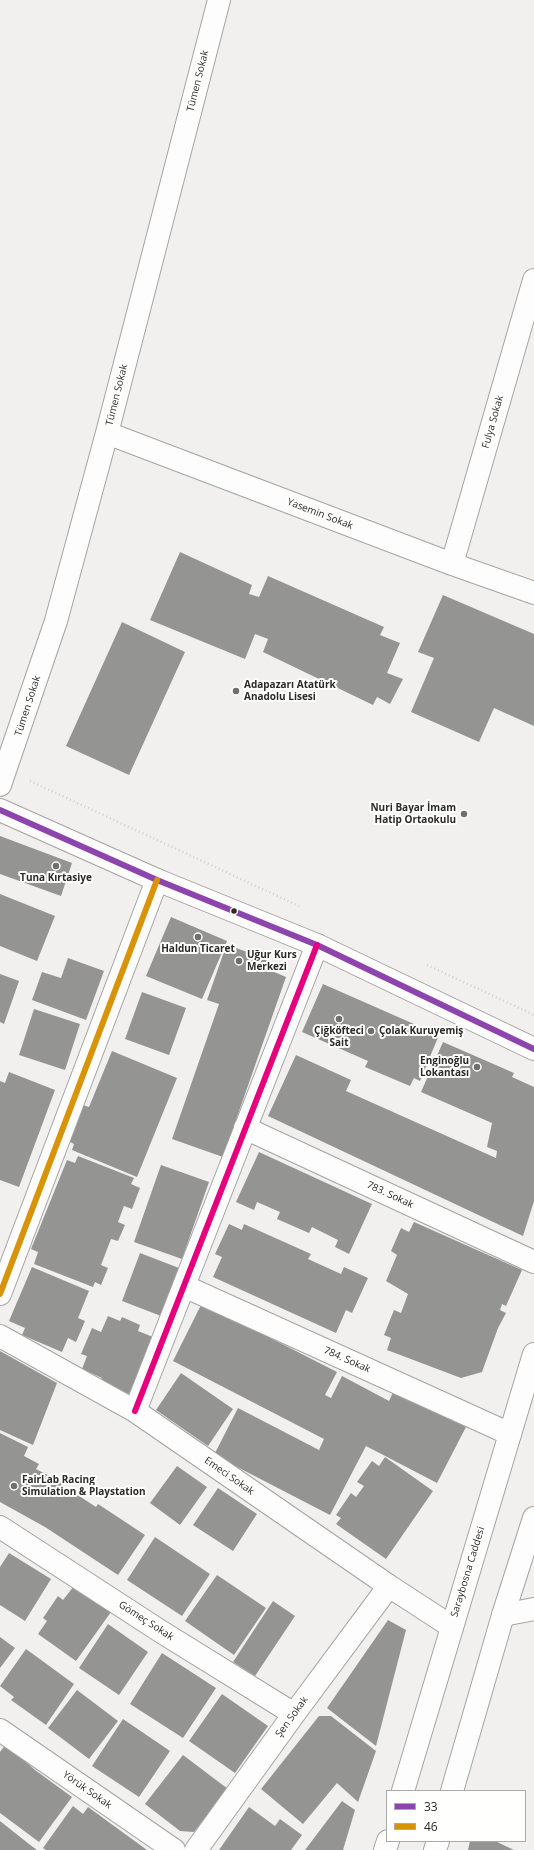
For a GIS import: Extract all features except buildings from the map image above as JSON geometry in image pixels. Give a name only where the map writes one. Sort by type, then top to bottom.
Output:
[{"type":"street","name":"Tümen Sokak","points":[[3,778],[56,621],[107,433],[219,0]]},
{"type":"street","name":"Fulya Sokak","points":[[452,564],[534,280]]},
{"type":"street","name":"Yasemin Sokak","points":[[107,433],[452,564],[534,593]]},
{"type":"street","points":[[0,810],[157,880],[317,945],[534,1048]]},
{"type":"street","points":[[0,1294],[157,880]]},
{"type":"street","points":[[135,1411],[317,945]]},
{"type":"street","name":"783. Sokak","points":[[245,1128],[534,1262]]},
{"type":"street","name":"784. Sokak","points":[[184,1286],[510,1434]]},
{"type":"street","name":"Emeci Sokak","points":[[0,1336],[135,1411],[389,1586],[452,1627]]},
{"type":"street","name":"Saraybosna Caddesi","points":[[403,1790],[534,1354]]},
{"type":"street","points":[[452,1790],[503,1615],[534,1518]]},
{"type":"street","name":"Gömeç Sokak","points":[[0,1527],[160,1631],[294,1714]]},
{"type":"street","name":"Şen Sokak","points":[[196,1850],[389,1586]]},
{"type":"street","points":[[503,1615],[534,1609]]},
{"type":"street","name":"Yörük Sokak","points":[[0,1730],[174,1850]]},
{"type":"path","points":[[3,778],[303,908]]},
{"type":"path","points":[[426,964],[534,1014]]},
{"type":"transit line","name":"33","points":[[0,810],[157,880],[317,945],[534,1049]]},
{"type":"transit line","name":"46","points":[[0,1294],[157,880]]},
{"type":"transit line","points":[[135,1411],[317,945]]},
{"type":"place","name":"Adapazarı Atatürk Anadolu Lisesi","points":[[236,691]]},
{"type":"place","name":"Nuri Bayar İmam Hatip Ortaokulu","points":[[464,814]]},
{"type":"place","name":"Tuna Kırtasiye","points":[[56,866]]},
{"type":"place","name":"Haldun Ticaret","points":[[198,937]]},
{"type":"place","name":"Uğur Kurs Merkezi","points":[[239,961]]},
{"type":"place","name":"Çiğköfteci Sait","points":[[339,1019]]},
{"type":"place","name":"Çolak Kuruyemiş","points":[[371,1031]]},
{"type":"place","name":"Enginoğlu Lokantası","points":[[477,1067]]},
{"type":"place","name":"FairLab Racing Simulation & Playstation","points":[[14,1486]]}]
